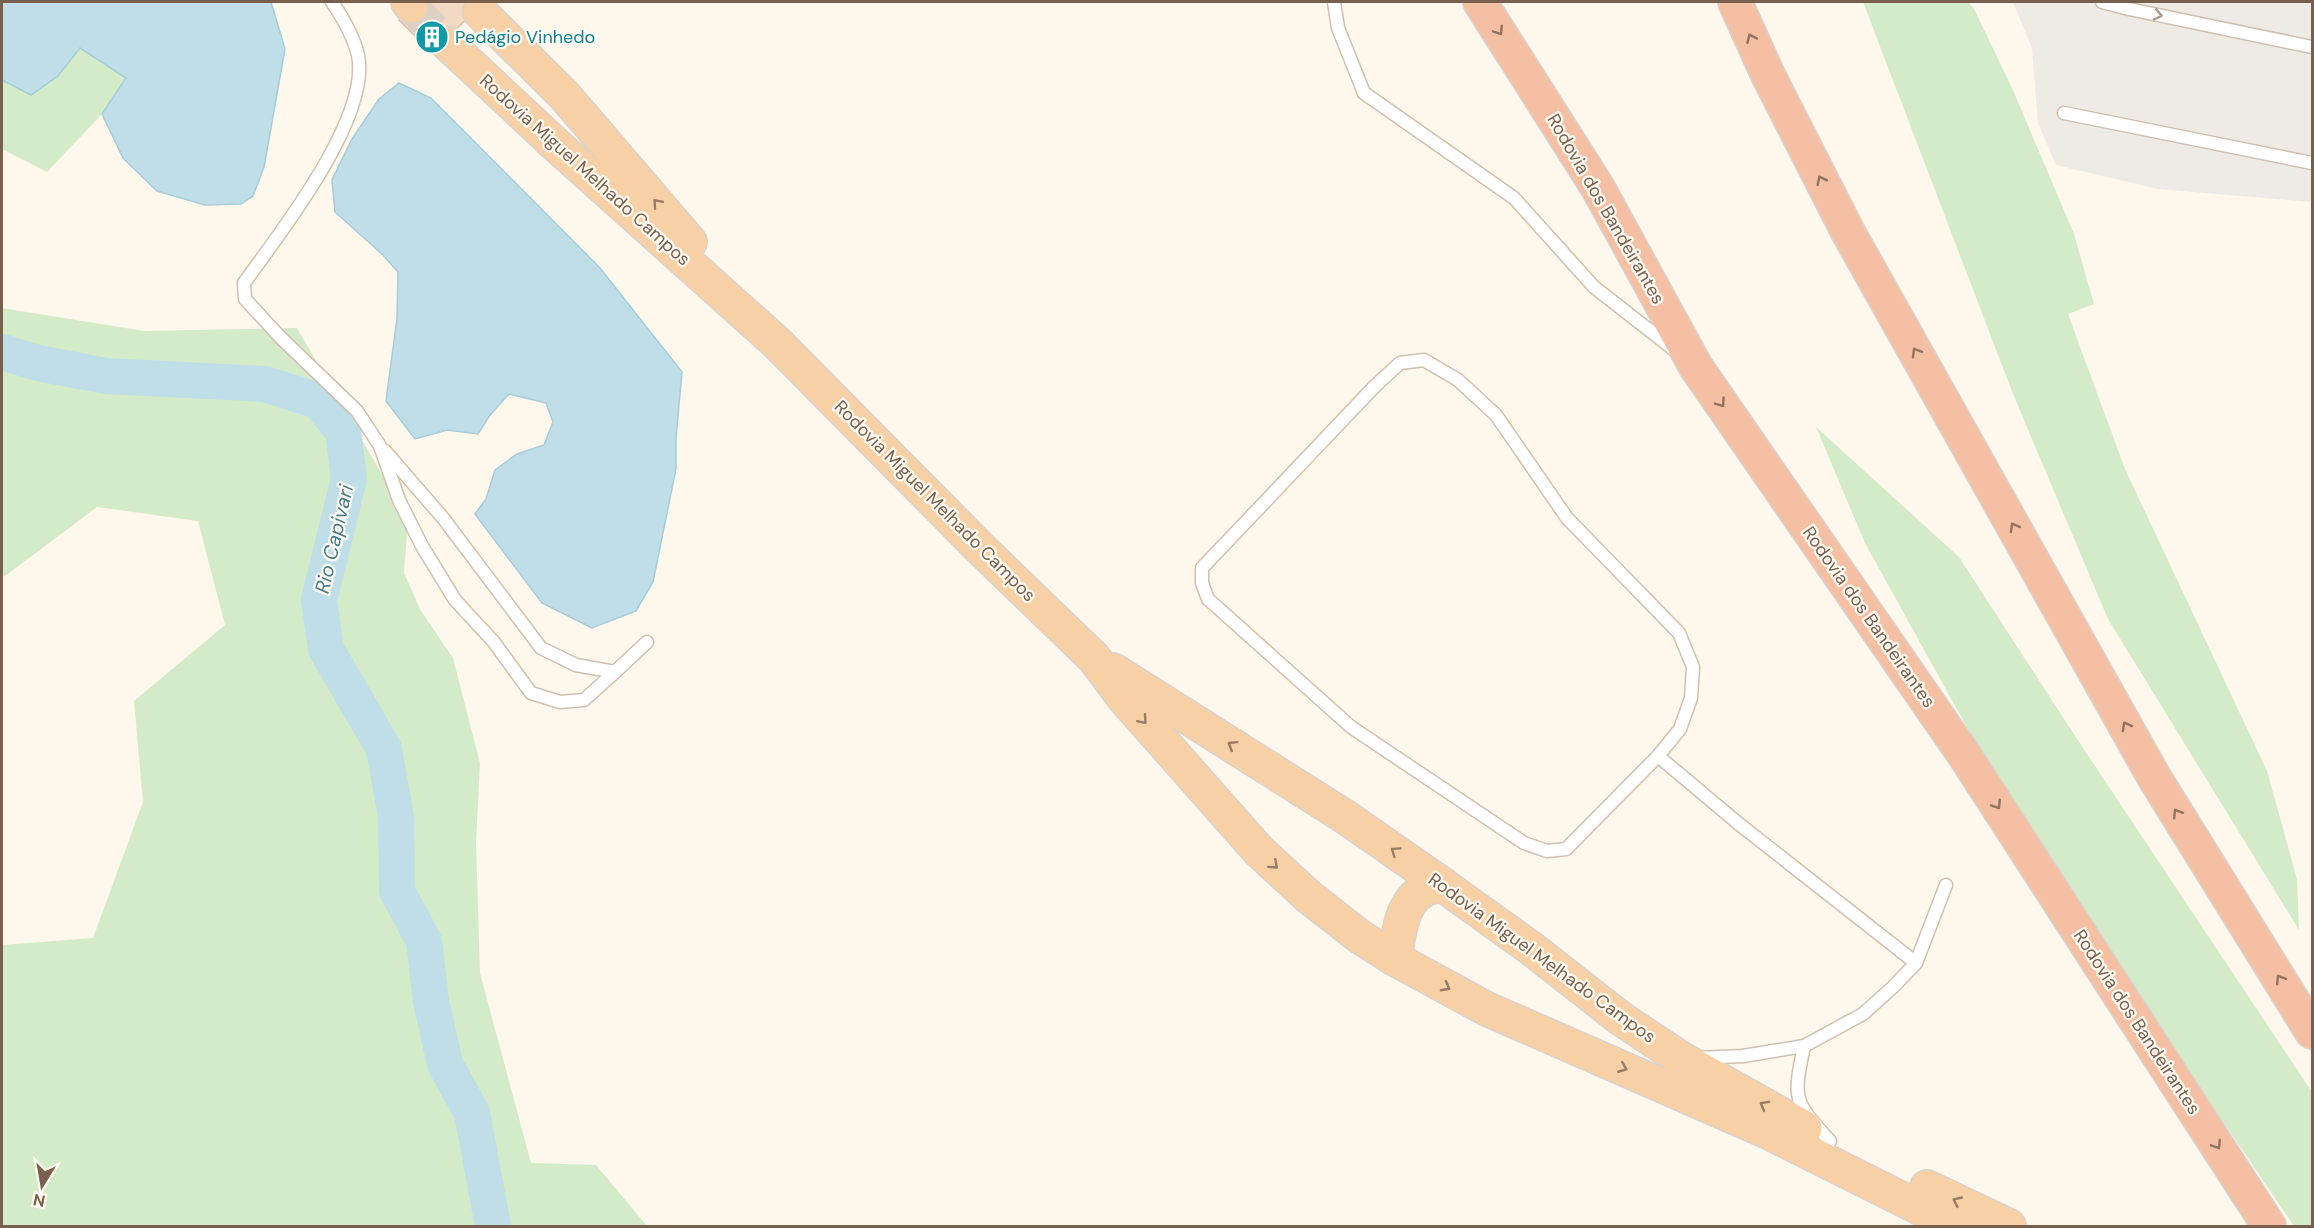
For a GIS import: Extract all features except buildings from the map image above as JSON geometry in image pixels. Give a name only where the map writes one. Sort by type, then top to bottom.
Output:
[{"type":"highway","name":"Rodovia dos Bandeirantes","points":[[1480,2],[1598,188],[1696,367],[1965,756],[2269,1227]]},
{"type":"highway","points":[[1735,2],[1768,75],[1848,232],[2154,777],[2313,1032]]},
{"type":"highway","name":"Rodovia Miguel Melhado Campos","points":[[480,12],[564,95],[777,343]]},
{"type":"highway","name":"Rodovia Miguel Melhado Campos","points":[[447,44],[777,343],[980,548],[1094,658],[1123,697],[1259,851],[1317,903],[1359,936],[1395,959],[1487,1009],[1768,1132],[1956,1227]]},
{"type":"highway","name":"Rodovia Miguel Melhado Campos","points":[[1094,658],[1347,818],[1532,949],[1620,1018],[1680,1058],[1830,1141],[2009,1227]]},
{"type":"highway","points":[[1395,959],[1403,917],[1411,902],[1423,891],[1443,885]]},
{"type":"lane","points":[[332,2],[348,27],[358,56],[358,88],[351,112],[323,168],[301,204],[244,283],[245,299],[281,338],[357,411],[380,446],[443,518],[541,648],[576,665],[615,672]]},
{"type":"lane","points":[[1334,2],[1338,28],[1364,93],[1514,198],[1594,288],[1696,367]]},
{"type":"lane","points":[[2102,2],[2313,47]]},
{"type":"lane","points":[[2064,113],[2313,163]]},
{"type":"lane","points":[[1424,360],[1458,380],[1496,415],[1567,518],[1679,633],[1693,668],[1691,698],[1680,729],[1658,756],[1566,849],[1547,851],[1524,843],[1351,727],[1208,599],[1202,583],[1202,568],[1375,386],[1400,363],[1424,360]]},
{"type":"lane","points":[[380,446],[399,500],[422,546],[455,600],[493,641],[531,693],[560,702],[584,700],[647,642]]},
{"type":"lane","points":[[1658,756],[1739,824],[1916,963]]},
{"type":"lane","points":[[1680,1058],[1743,1056],[1804,1046],[1863,1014],[1916,963],[1946,885]]},
{"type":"lane","points":[[1804,1046],[1796,1083],[1799,1101],[1809,1119],[1830,1141]]},
{"type":"shaded area","points":[[2013,2],[2312,2],[2312,202],[2158,189],[2056,165],[2038,123],[2032,48]]},
{"type":"green space","points":[[1863,2],[1968,2],[1974,9],[2012,88],[2074,234],[2094,304],[2068,314],[2125,469],[2267,771],[2297,879],[2299,930],[2108,619],[2013,394]]},
{"type":"green space","points":[[80,48],[126,78],[102,114],[47,172],[2,149],[2,80],[31,95],[58,76]]},
{"type":"green space","points":[[2,308],[144,331],[297,328],[408,519],[404,573],[421,611],[453,658],[480,763],[476,843],[480,973],[531,1163],[596,1165],[647,1226],[2,1226],[2,945],[93,938],[143,802],[134,701],[225,625],[198,521],[97,507],[5,576],[2,575]]},
{"type":"green space","points":[[1816,427],[1959,557],[2312,1092],[2312,1226],[2294,1226],[2179,1057],[1980,751],[1865,543]]},
{"type":"water","points":[[2,2],[271,2],[285,49],[264,167],[253,196],[241,204],[205,205],[157,191],[123,158],[102,114],[126,78],[80,48],[58,76],[31,95],[2,80]]},
{"type":"water","points":[[399,83],[431,98],[600,268],[682,372],[676,437],[676,469],[653,582],[636,611],[592,628],[542,603],[475,514],[486,499],[495,470],[517,454],[544,445],[553,422],[546,403],[509,394],[490,415],[478,434],[447,430],[415,439],[386,401],[397,318],[398,272],[383,255],[335,212],[332,180],[352,139],[379,99]]},
{"type":"waterway","name":"Rio Capivari","points":[[2,352],[38,363],[106,376],[265,384],[318,401],[343,431],[349,479],[319,600],[326,649],[384,749],[396,817],[397,891],[424,941],[431,1001],[445,1064],[472,1113],[493,1226]]},
{"type":"tunnel","points":[[411,6],[448,44]]},
{"type":"place","name":"Pedágio Vinhedo","points":[[432,37]]}]
